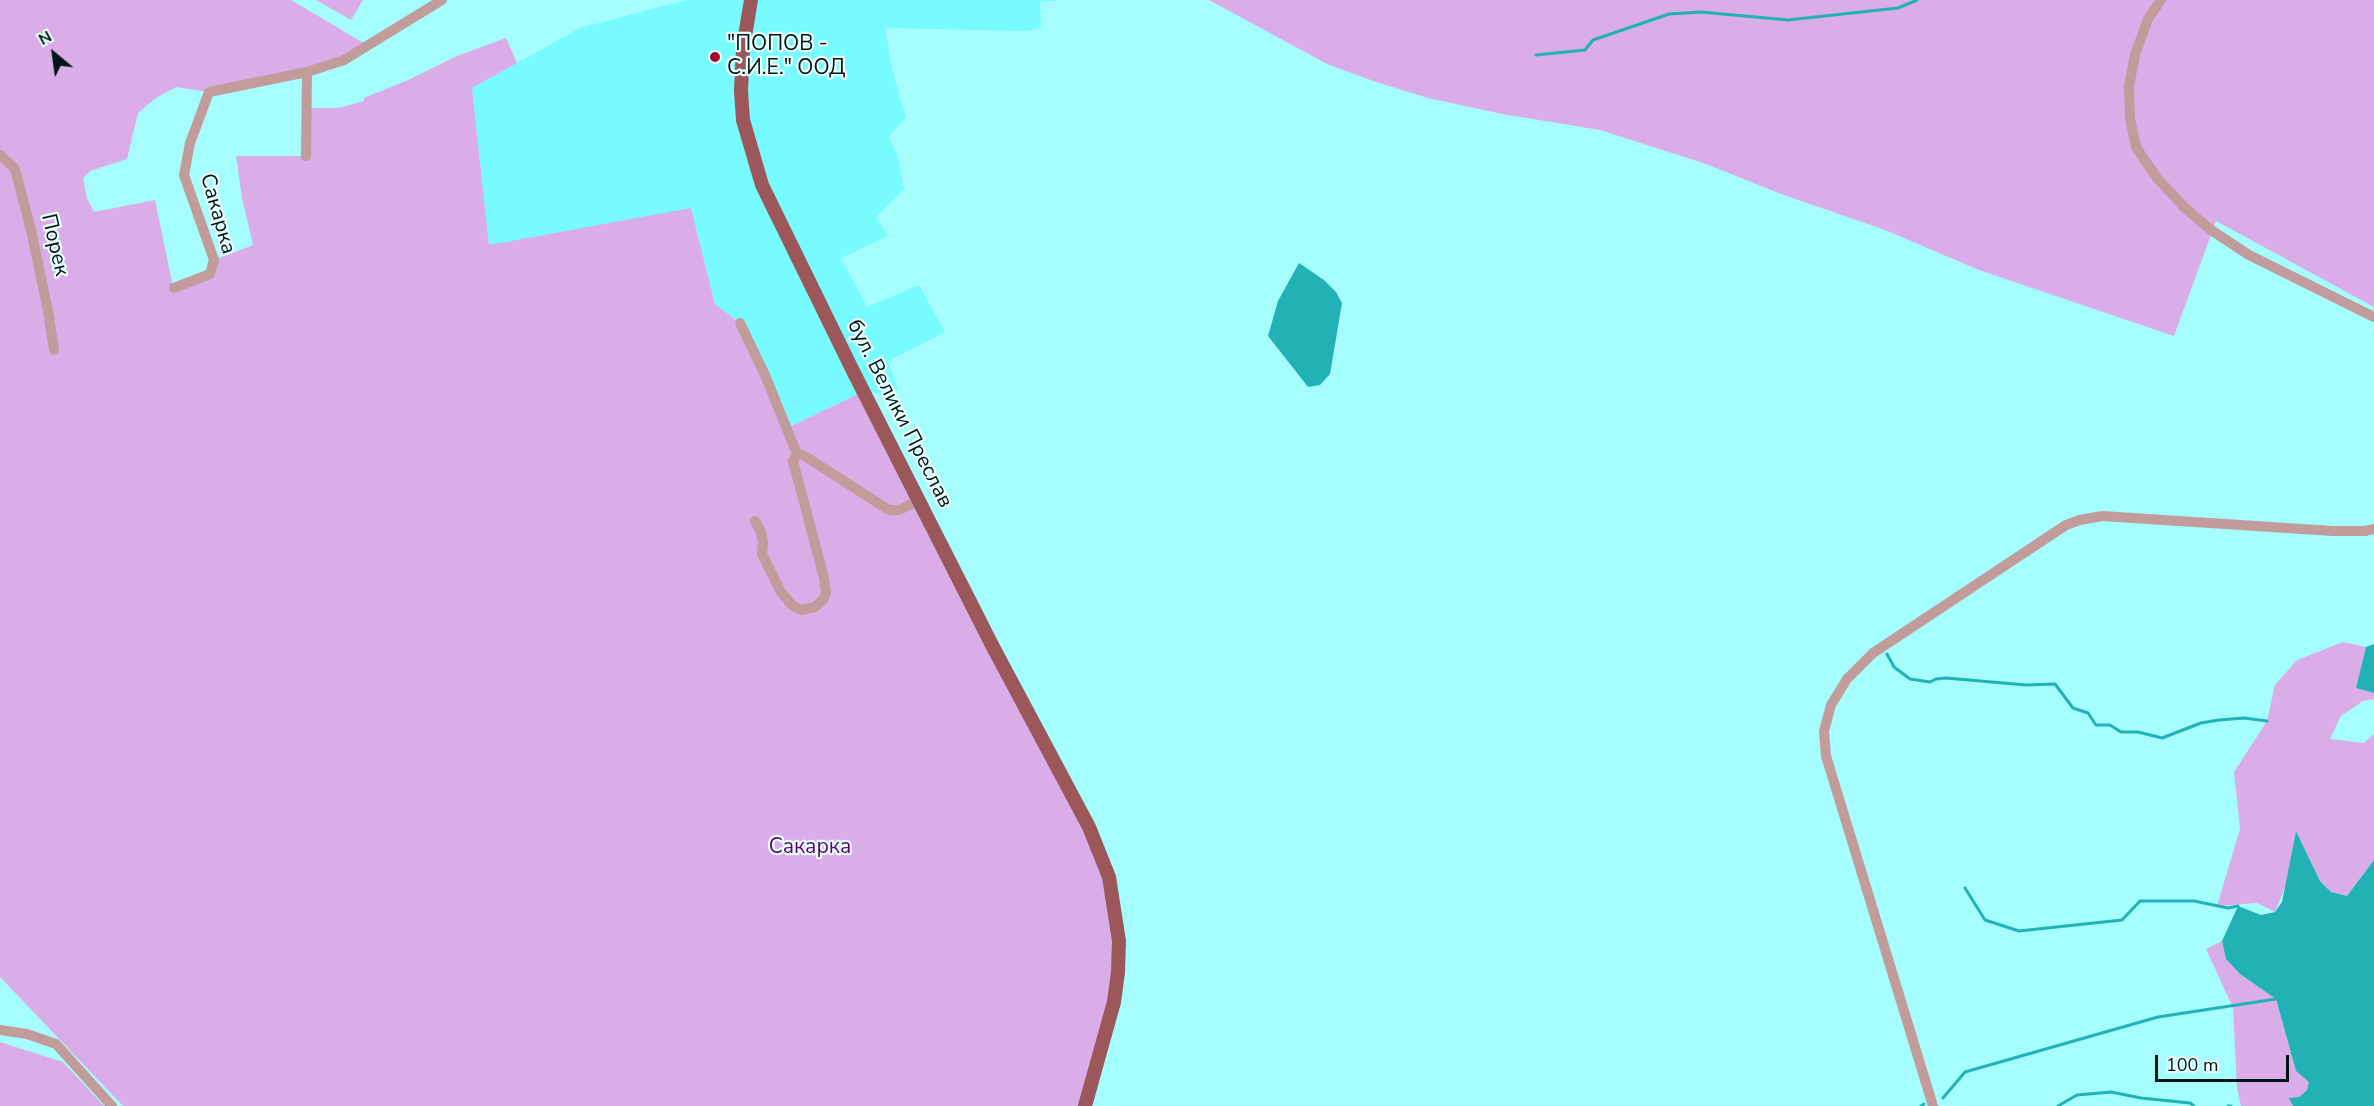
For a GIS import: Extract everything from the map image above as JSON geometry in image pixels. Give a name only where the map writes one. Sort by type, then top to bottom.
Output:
[{"type":"main road","name":"бул. Велики Преслав","points":[[751,0],[743,48],[741,91],[743,120],[762,185],[853,371],[1089,827],[1109,876],[1119,952],[1114,1002],[1085,1106]]},
{"type":"street","points":[[306,156],[307,72],[344,60],[442,0]]},
{"type":"street","points":[[2161,0],[2148,19],[2135,55],[2129,86],[2130,120],[2136,147],[2152,171],[2184,207],[2211,230],[2249,255],[2374,317]]},
{"type":"street","name":"Сакарка","points":[[174,288],[210,274],[214,260],[184,175],[190,143],[208,92],[307,72]]},
{"type":"street","name":"Порек","points":[[0,155],[15,169],[31,230],[54,350]]},
{"type":"street","points":[[740,323],[765,375],[797,454],[794,461],[826,592],[823,600],[815,607],[801,610],[792,605],[781,592],[762,554],[761,532],[755,521]]},
{"type":"street","points":[[797,454],[889,510],[898,510],[920,500]]},
{"type":"street","points":[[1933,1106],[1826,756],[1824,731],[1831,705],[1847,679],[1873,653],[2066,525],[2080,520],[2102,516],[2333,531],[2374,529]]},
{"type":"street","points":[[0,1030],[27,1034],[57,1044],[112,1106]]},
{"type":"shaded area","points":[[686,0],[1059,0],[1040,2],[1041,28],[1027,31],[885,28],[893,72],[906,117],[889,137],[898,157],[904,189],[876,217],[888,236],[841,258],[867,307],[919,285],[945,332],[888,361],[898,389],[889,395],[864,391],[786,428],[740,323],[715,304],[691,209],[489,246],[472,88],[580,28]]},
{"type":"shaded area","points":[[1299,263],[1324,280],[1336,292],[1342,303],[1330,374],[1320,385],[1308,387],[1268,336],[1278,301]]},
{"type":"shaded area","points":[[2374,644],[2374,693],[2356,688],[2366,647]]},
{"type":"shaded area","points":[[2296,831],[2320,881],[2331,892],[2347,896],[2374,860],[2374,1106],[2293,1106],[2289,1098],[2299,1097],[2307,1090],[2309,1082],[2296,1071],[2276,999],[2240,974],[2226,959],[2222,941],[2238,906],[2261,915],[2275,912],[2282,902]]},
{"type":"green space","points":[[0,0],[291,0],[367,45],[344,60],[209,92],[176,87],[156,98],[138,113],[127,159],[90,171],[83,178],[87,198],[94,212],[155,200],[173,287],[210,274],[214,260],[253,245],[242,198],[236,156],[306,156],[307,108],[339,108],[364,101],[364,98],[457,56],[506,38],[517,63],[472,88],[489,245],[691,208],[715,304],[740,323],[787,428],[864,391],[1109,877],[1118,972],[1085,1106],[123,1106],[0,977]]},
{"type":"green space","points":[[316,0],[363,0],[351,20]]},
{"type":"green space","points":[[1209,0],[2374,0],[2374,307],[2216,221],[2174,336],[1979,270],[1885,230],[1781,194],[1706,164],[1600,130],[1502,114],[1428,98],[1376,82],[1327,64]]},
{"type":"green space","points":[[2343,642],[2366,647],[2356,688],[2374,693],[2374,699],[2363,701],[2341,716],[2330,739],[2364,743],[2374,734],[2374,860],[2347,896],[2331,892],[2320,881],[2296,831],[2286,884],[2275,912],[2257,903],[2217,906],[2240,829],[2234,772],[2267,721],[2275,685],[2297,660]]},
{"type":"green space","points":[[2222,941],[2226,959],[2240,974],[2276,999],[2296,1071],[2310,1082],[2307,1090],[2299,1097],[2289,1098],[2293,1106],[2241,1106],[2237,1088],[2233,1008],[2206,949]]},
{"type":"green space","points":[[0,1042],[63,1062],[104,1106],[0,1106]]},
{"type":"waterway","points":[[1536,55],[1585,50],[1593,40],[1669,14],[1701,12],[1788,20],[1898,8],[1917,0]]},
{"type":"waterway","points":[[1887,654],[1894,667],[1910,679],[1930,682],[1946,678],[2026,685],[2055,684],[2073,708],[2088,713],[2096,725],[2110,725],[2121,732],[2138,732],[2162,738],[2201,723],[2219,720],[2244,718],[2267,721]]},
{"type":"waterway","points":[[1965,888],[1985,920],[2019,931],[2122,920],[2140,901],[2194,901],[2228,908],[2238,906]]},
{"type":"waterway","points":[[1943,1098],[1965,1072],[2158,1017],[2276,999]]},
{"type":"waterway","points":[[2058,1106],[2077,1095],[2111,1092],[2141,1098],[2190,1103],[2194,1106]]},
{"type":"place","name":"\"ПОПОВ - С.И.Е.\" ООД","points":[[715,57]]}]
